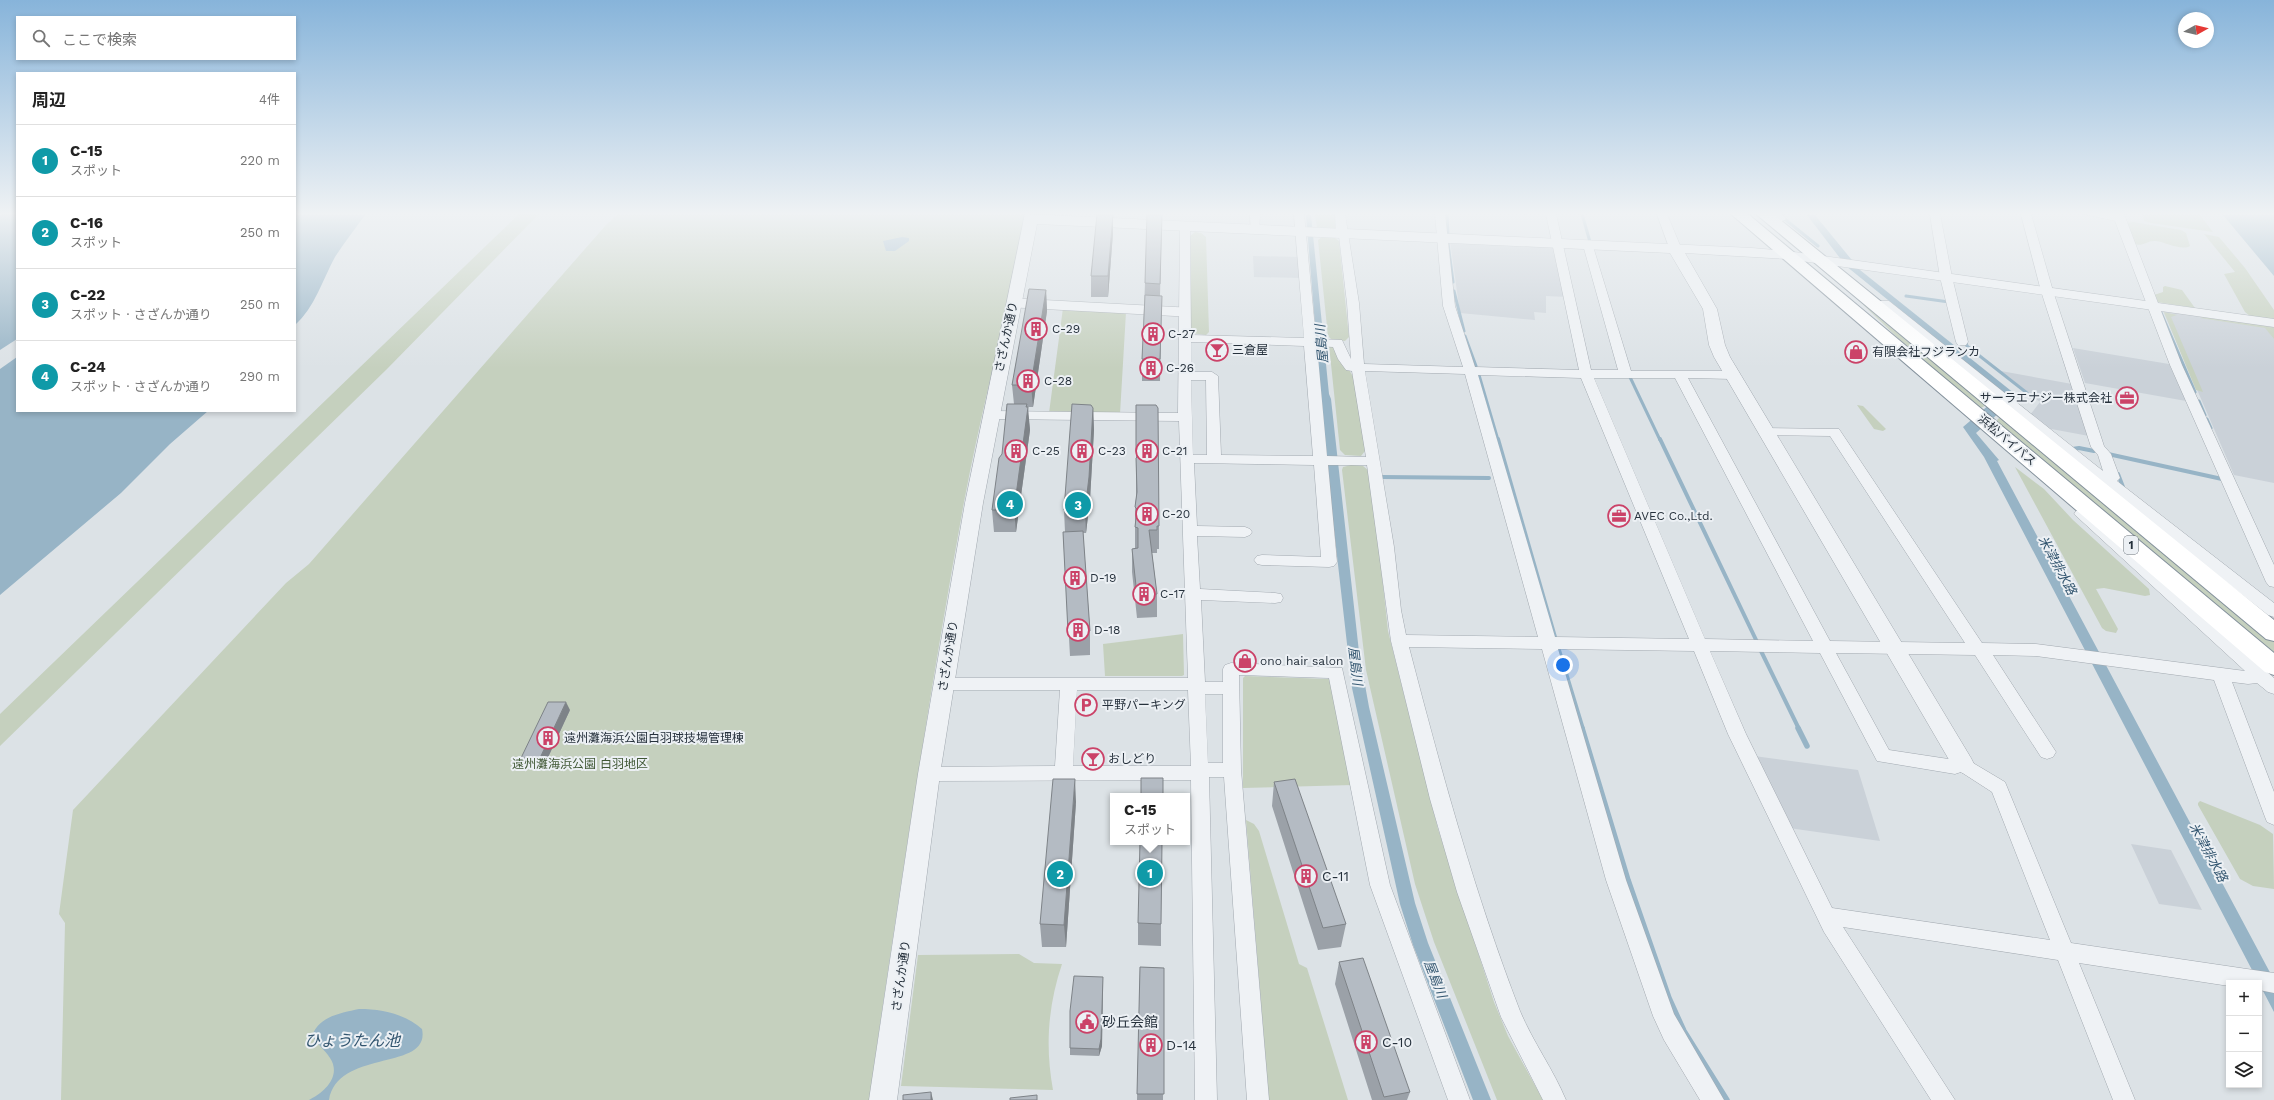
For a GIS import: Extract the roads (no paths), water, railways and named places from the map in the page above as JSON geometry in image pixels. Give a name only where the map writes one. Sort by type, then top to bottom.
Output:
[{"type":"highway","name":"浜松バイパス","points":[[1811,265],[1916,364],[1994,408],[2092,512],[2268,671]]},
{"type":"highway","points":[[1813,265],[1854,298],[1898,341],[1916,364]]},
{"type":"highway","name":"浜松バイパス","points":[[1814,265],[1873,305],[1994,408],[2274,633]]},
{"type":"street","name":"さざんか通り","points":[[883,1100],[929,774],[990,415],[1022,265]]},
{"type":"street","points":[[1185,265],[1184,376],[1186,459],[1200,771],[1206,1100]]},
{"type":"street","points":[[1262,560],[1329,562],[1305,265]]},
{"type":"street","points":[[1346,265],[1358,367],[1374,461],[1399,641],[1439,799],[1469,899],[1512,1017],[1555,1100]]},
{"type":"street","points":[[1445,265],[1449,306],[1470,370],[1616,880],[1657,999],[1672,1033],[1713,1100]]},
{"type":"street","points":[[1562,265],[1586,374],[1737,734],[1827,917],[1944,1100]]},
{"type":"street","points":[[1594,265],[1625,373]]},
{"type":"street","points":[[1685,265],[1710,309],[1717,345],[1733,375],[1963,764],[1999,787],[2124,1100]]},
{"type":"street","points":[[1852,265],[2274,323]]},
{"type":"street","points":[[1944,265],[1962,342]]},
{"type":"street","points":[[2040,265],[2098,447],[2104,454],[2113,478],[2106,480]]},
{"type":"street","points":[[2137,265],[2176,365],[2274,582]]},
{"type":"street","points":[[1014,303],[1184,312]]},
{"type":"street","points":[[1184,338],[1338,343],[1344,359],[1350,367],[1586,374],[1625,373],[1733,375]]},
{"type":"street","points":[[1679,374],[1883,756],[1955,767],[1963,764]]},
{"type":"street","points":[[1184,376],[1212,376],[1214,459]]},
{"type":"street","points":[[1994,408],[2106,480],[2274,612]]},
{"type":"street","points":[[990,415],[1185,417]]},
{"type":"street","points":[[1766,431],[1834,432],[2047,752]]},
{"type":"street","points":[[1186,459],[1374,461]]},
{"type":"street","points":[[1189,531],[1245,532]]},
{"type":"street","points":[[1192,594],[1275,598]]},
{"type":"street","points":[[1399,641],[2036,650],[2248,678],[2268,671],[2274,688]]},
{"type":"street","points":[[1258,1100],[1232,770],[1231,669],[1336,672],[1383,896],[1459,1100]]},
{"type":"street","points":[[2219,674],[2224,682],[2274,817]]},
{"type":"street","points":[[944,684],[1069,684],[1231,688]]},
{"type":"street","points":[[1064,773],[1069,684]]},
{"type":"street","points":[[929,774],[1232,770]]},
{"type":"street","points":[[1827,917],[1837,917],[2274,983]]},
{"type":"water","points":[[0,265],[16,265],[16,412],[207,412],[170,444],[121,493],[0,595]]},
{"type":"water","points":[[296,265],[331,265],[318,293],[302,318],[296,324]]},
{"type":"water","name":"屋島川","points":[[1310,265],[1316,265],[1329,394],[1331,399],[1359,652],[1369,707],[1415,903],[1428,943],[1491,1100],[1473,1100],[1413,945],[1400,904],[1352,688],[1326,459]]},
{"type":"water","points":[[1845,265],[1856,265],[1860,270],[2015,394],[2016,398],[1976,433],[1999,460],[1997,461],[2274,980],[2274,1012],[2262,989],[2262,980],[2257,980],[1984,457],[1963,427],[2003,393]]},
{"type":"water","points":[[2265,265],[2274,265],[2274,276]]},
{"type":"water","name":"ひょうたん池","points":[[359,1009],[385,1011],[401,1016],[422,1029],[421,1042],[413,1051],[399,1057],[365,1066],[349,1073],[336,1084],[329,1100],[309,1100],[320,1093],[330,1083],[334,1071],[330,1058],[312,1036],[315,1029],[331,1016]]},
{"type":"waterway","points":[[1451,265],[1453,282]]},
{"type":"waterway","points":[[1454,291],[1464,331]]},
{"type":"waterway","points":[[1906,296],[1949,302]]},
{"type":"waterway","points":[[2160,310],[2195,392]]},
{"type":"waterway","points":[[1465,336],[1476,366]]},
{"type":"waterway","points":[[1965,339],[1967,346],[2027,393]]},
{"type":"waterway","points":[[1479,375],[1498,440]]},
{"type":"waterway","points":[[1629,375],[1660,440]]},
{"type":"waterway","points":[[2199,401],[2205,415]]},
{"type":"waterway","points":[[2207,419],[2211,428]]},
{"type":"waterway","points":[[1498,439],[1555,637]]},
{"type":"waterway","points":[[1660,439],[1758,644]]},
{"type":"waterway","points":[[2072,449],[2079,448],[2094,451]]},
{"type":"waterway","points":[[2108,454],[2222,479]]},
{"type":"waterway","points":[[2118,474],[2123,487]]},
{"type":"waterway","points":[[1381,477],[1489,478]]},
{"type":"waterway","points":[[1760,649],[1799,729]]},
{"type":"waterway","points":[[1559,650],[1583,729]]},
{"type":"waterway","points":[[1582,728],[1628,880],[1669,998],[1684,1031],[1727,1100]]},
{"type":"waterway","points":[[1798,728],[1807,746]]},
{"type":"place","name":"C-29","points":[[1036,329]]},
{"type":"place","name":"C-27","points":[[1153,334]]},
{"type":"place","name":"三倉屋","points":[[1217,350]]},
{"type":"place","name":"有限会社フジランカ","points":[[1856,352]]},
{"type":"place","name":"C-26","points":[[1151,368]]},
{"type":"place","name":"C-28","points":[[1028,381]]},
{"type":"place","name":"サーラエナジー株式会社","points":[[2127,398]]},
{"type":"place","name":"C-25","points":[[1016,451]]},
{"type":"place","name":"C-23","points":[[1082,451]]},
{"type":"place","name":"C-21","points":[[1147,451]]},
{"type":"place","name":"C-24","points":[[1010,504]]},
{"type":"place","name":"C-22","points":[[1078,505]]},
{"type":"place","name":"C-20","points":[[1147,514]]},
{"type":"place","name":"AVEC Co.,Ltd.","points":[[1619,516]]},
{"type":"place","name":"D-19","points":[[1075,578]]},
{"type":"place","name":"C-17","points":[[1144,594]]},
{"type":"place","name":"D-18","points":[[1078,630]]},
{"type":"place","name":"ono hair salon","points":[[1245,661]]},
{"type":"place","name":"平野パーキング","points":[[1086,705]]},
{"type":"place","name":"遠州灘海浜公園白羽球技場管理棟","points":[[548,738]]},
{"type":"place","name":"おしどり","points":[[1093,759]]},
{"type":"place","name":"C-15","points":[[1150,873]]},
{"type":"place","name":"C-16","points":[[1060,874]]},
{"type":"place","name":"C-11","points":[[1306,876]]},
{"type":"place","name":"砂丘会館","points":[[1087,1022]]},
{"type":"place","name":"C-10","points":[[1366,1042]]},
{"type":"place","name":"D-14","points":[[1151,1045]]},
{"type":"water label","name":"米津排水路","points":[[2058,565]]},
{"type":"water label","name":"米津排水路","points":[[2209,852]]},
{"type":"park label","name":"遠州灘海浜公園 白羽地区","points":[[580,764]]}]
